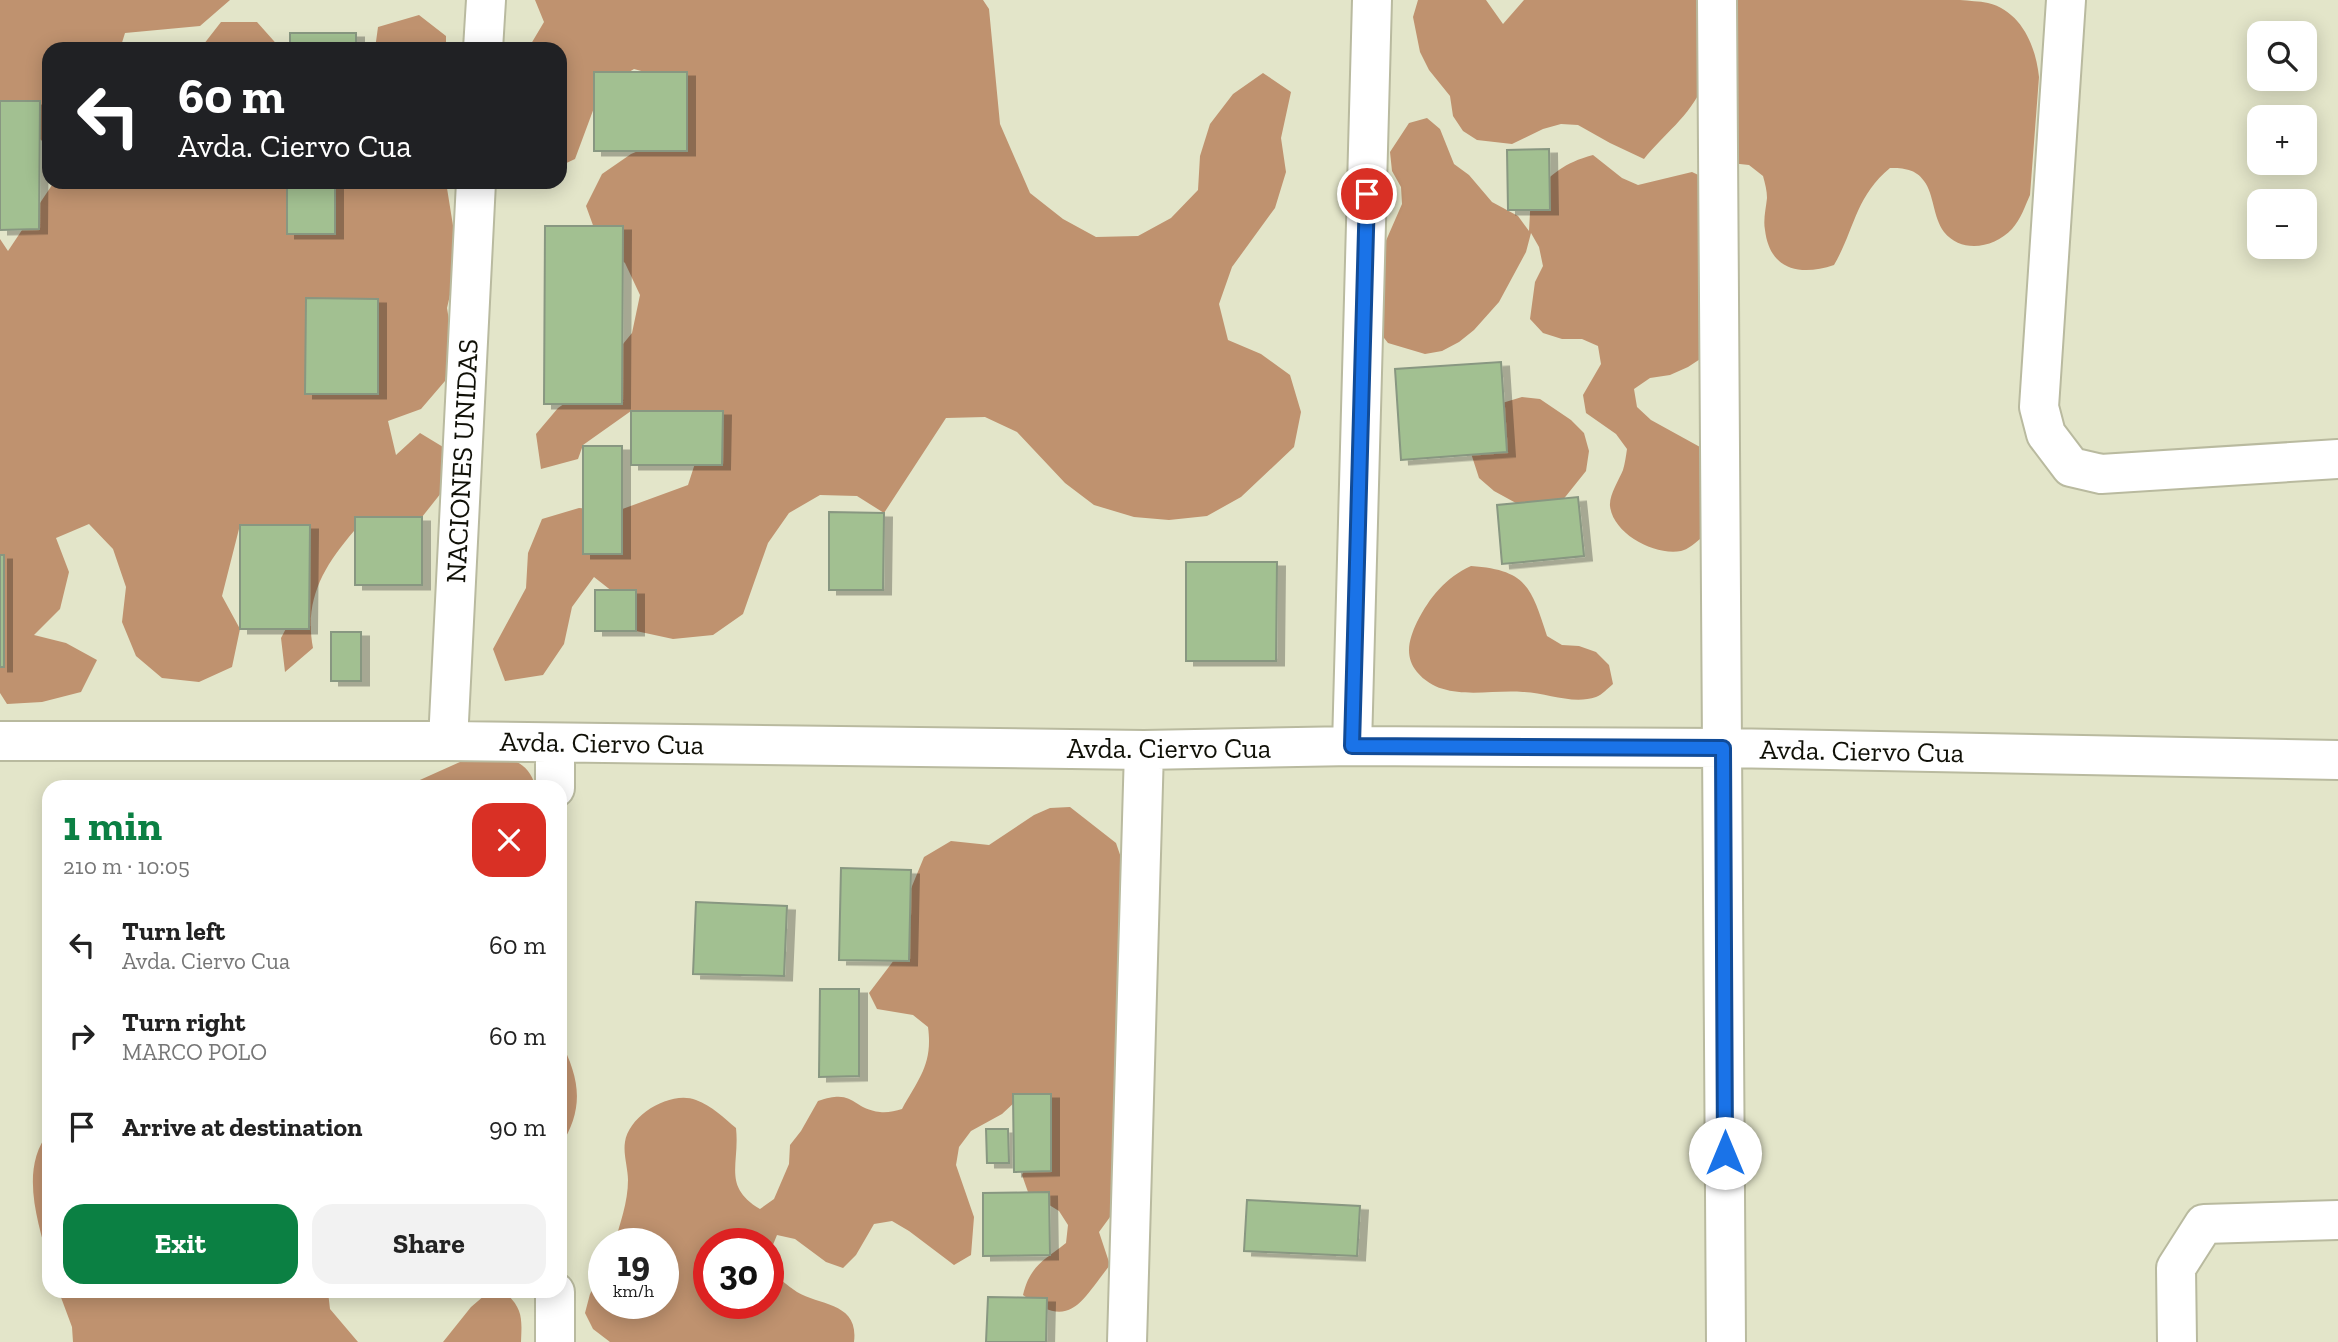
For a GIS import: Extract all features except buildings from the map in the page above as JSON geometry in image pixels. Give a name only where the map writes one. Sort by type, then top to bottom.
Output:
[{"type":"street","points":[[483,42],[485,0]]},
{"type":"street","points":[[1352,746],[1372,0]]},
{"type":"street","points":[[1717,0],[1726,1342]]},
{"type":"street","points":[[2066,0],[2039,407],[2046,434],[2071,467],[2101,474],[2338,459]]},
{"type":"street","name":"NACIONES UNIDAS","points":[[448,741],[476,189]]},
{"type":"street","name":"Avda. Ciervo Cua","points":[[0,741],[448,741],[1144,750],[1352,746],[1723,748],[2338,760]]},
{"type":"street","points":[[555,743],[555,780]]},
{"type":"street","points":[[1127,1342],[1144,750]]},
{"type":"street","points":[[2177,1342],[2176,1268],[2204,1224],[2338,1220]]},
{"type":"street","points":[[555,1298],[555,1342]]},
{"type":"shaded area","points":[[0,0],[230,0],[200,26],[125,33],[122,42],[42,42],[42,141],[0,104]]},
{"type":"shaded area","points":[[535,0],[983,0],[989,9],[1000,124],[1030,193],[1063,219],[1096,237],[1138,236],[1171,218],[1198,190],[1200,156],[1210,124],[1233,94],[1263,73],[1291,92],[1281,138],[1286,172],[1275,208],[1232,267],[1219,304],[1228,340],[1261,354],[1290,375],[1301,412],[1294,447],[1241,497],[1207,516],[1169,520],[1134,517],[1094,505],[1065,483],[1017,432],[985,417],[946,418],[884,513],[857,496],[820,495],[789,513],[768,543],[743,614],[713,635],[673,639],[636,631],[622,599],[594,577],[572,607],[564,644],[543,675],[505,681],[493,649],[526,588],[528,553],[542,519],[579,508],[617,511],[688,485],[699,451],[631,411],[583,445],[578,459],[541,469],[536,434],[558,408],[587,388],[632,333],[640,295],[625,263],[598,239],[586,206],[602,174],[631,154],[664,140],[670,79],[634,69],[601,89],[575,159],[567,163],[567,42],[532,42],[544,22]]},
{"type":"shaded area","points":[[1418,0],[1486,0],[1503,24],[1524,0],[1700,0],[1702,87],[1683,116],[1644,159],[1578,125],[1561,124],[1543,129],[1512,144],[1477,140],[1463,131],[1453,116],[1450,96],[1429,70],[1420,52],[1413,17]]},
{"type":"shaded area","points":[[1738,0],[1960,0],[1988,3],[2009,14],[2025,31],[2034,53],[2039,77],[2030,195],[2012,229],[1996,241],[1978,246],[1969,246],[1951,239],[1940,226],[1930,192],[1921,177],[1909,170],[1890,168],[1878,179],[1862,202],[1834,265],[1799,270],[1780,262],[1768,244],[1765,230],[1767,195],[1763,176],[1749,165],[1712,161],[1727,20]]},
{"type":"shaded area","points":[[419,15],[446,36],[446,42],[376,42],[378,27]]},
{"type":"shaded area","points":[[221,22],[257,22],[275,42],[205,42]]},
{"type":"shaded area","points":[[1427,118],[1440,129],[1454,164],[1469,175],[1492,202],[1518,216],[1529,231],[1531,194],[1566,166],[1593,155],[1622,178],[1638,185],[1692,172],[1709,180],[1735,253],[1739,273],[1739,294],[1731,331],[1720,346],[1688,367],[1670,375],[1650,378],[1634,389],[1637,407],[1651,420],[1700,447],[1728,473],[1724,511],[1705,534],[1686,549],[1671,552],[1648,546],[1627,534],[1613,516],[1611,497],[1623,470],[1627,449],[1616,434],[1586,413],[1583,395],[1601,364],[1598,346],[1582,339],[1562,339],[1543,333],[1530,319],[1535,282],[1543,266],[1539,247],[1531,233],[1526,252],[1499,302],[1474,330],[1459,342],[1442,351],[1425,354],[1388,343],[1377,329],[1378,259],[1402,204],[1401,187],[1392,171],[1390,152],[1409,123]]},
{"type":"shaded area","points":[[49,189],[447,189],[455,238],[455,273],[447,308],[453,345],[445,381],[421,409],[388,421],[396,455],[420,433],[448,450],[445,488],[422,517],[392,539],[354,531],[333,558],[318,585],[311,615],[313,648],[285,672],[281,638],[299,604],[275,539],[240,525],[222,596],[240,629],[232,667],[199,682],[162,678],[136,656],[122,622],[126,587],[113,549],[89,524],[56,538],[69,572],[60,609],[34,635],[66,643],[97,660],[81,692],[42,702],[7,704],[0,693],[0,239],[8,251]]},
{"type":"shaded area","points":[[1522,397],[1540,399],[1571,420],[1584,433],[1589,451],[1586,471],[1562,501],[1527,509],[1494,491],[1479,478],[1468,444],[1479,410]]},
{"type":"shaded area","points":[[1471,566],[1504,572],[1524,584],[1531,593],[1547,636],[1562,645],[1579,646],[1596,652],[1609,665],[1613,684],[1598,696],[1578,700],[1523,692],[1452,691],[1428,682],[1417,672],[1410,660],[1409,647],[1414,628],[1439,589],[1453,576]]},
{"type":"shaded area","points":[[480,753],[515,761],[527,770],[533,780],[420,780]]},
{"type":"shaded area","points":[[1070,807],[1116,843],[1141,916],[1124,1181],[1110,1217],[1099,1232],[1110,1265],[1091,1290],[1074,1307],[1064,1311],[1053,1311],[1039,1306],[1023,1295],[1029,1277],[1044,1260],[1066,1243],[1068,1225],[1059,1211],[1028,1192],[1022,1175],[1037,1141],[1016,1101],[1002,1114],[971,1131],[959,1147],[956,1165],[974,1217],[971,1255],[954,1265],[892,1221],[874,1224],[856,1255],[843,1268],[826,1262],[795,1239],[784,1237],[784,1228],[693,1228],[693,1319],[784,1319],[784,1282],[806,1297],[844,1312],[854,1329],[854,1342],[610,1342],[593,1329],[588,1319],[679,1319],[679,1228],[619,1228],[628,1188],[625,1142],[634,1123],[653,1107],[675,1099],[696,1100],[713,1109],[736,1128],[737,1183],[748,1200],[760,1209],[774,1199],[789,1164],[790,1145],[818,1101],[839,1097],[880,1112],[902,1109],[926,1061],[928,1027],[913,1015],[877,1009],[869,993],[907,943],[910,891],[924,857],[951,841],[989,845],[1034,815],[1050,808]]},
{"type":"shaded area","points":[[567,1054],[577,1094],[567,1135]]},
{"type":"shaded area","points":[[42,1144],[42,1236],[36,1213],[33,1179]]},
{"type":"shaded area","points":[[61,1298],[329,1298],[330,1309],[358,1342],[73,1342],[72,1327]]},
{"type":"shaded area","points":[[482,1298],[510,1298],[520,1314],[521,1342],[443,1342]]},
{"type":"route","points":[[1367,194],[1352,746],[1723,748],[1725,1153]]}]
